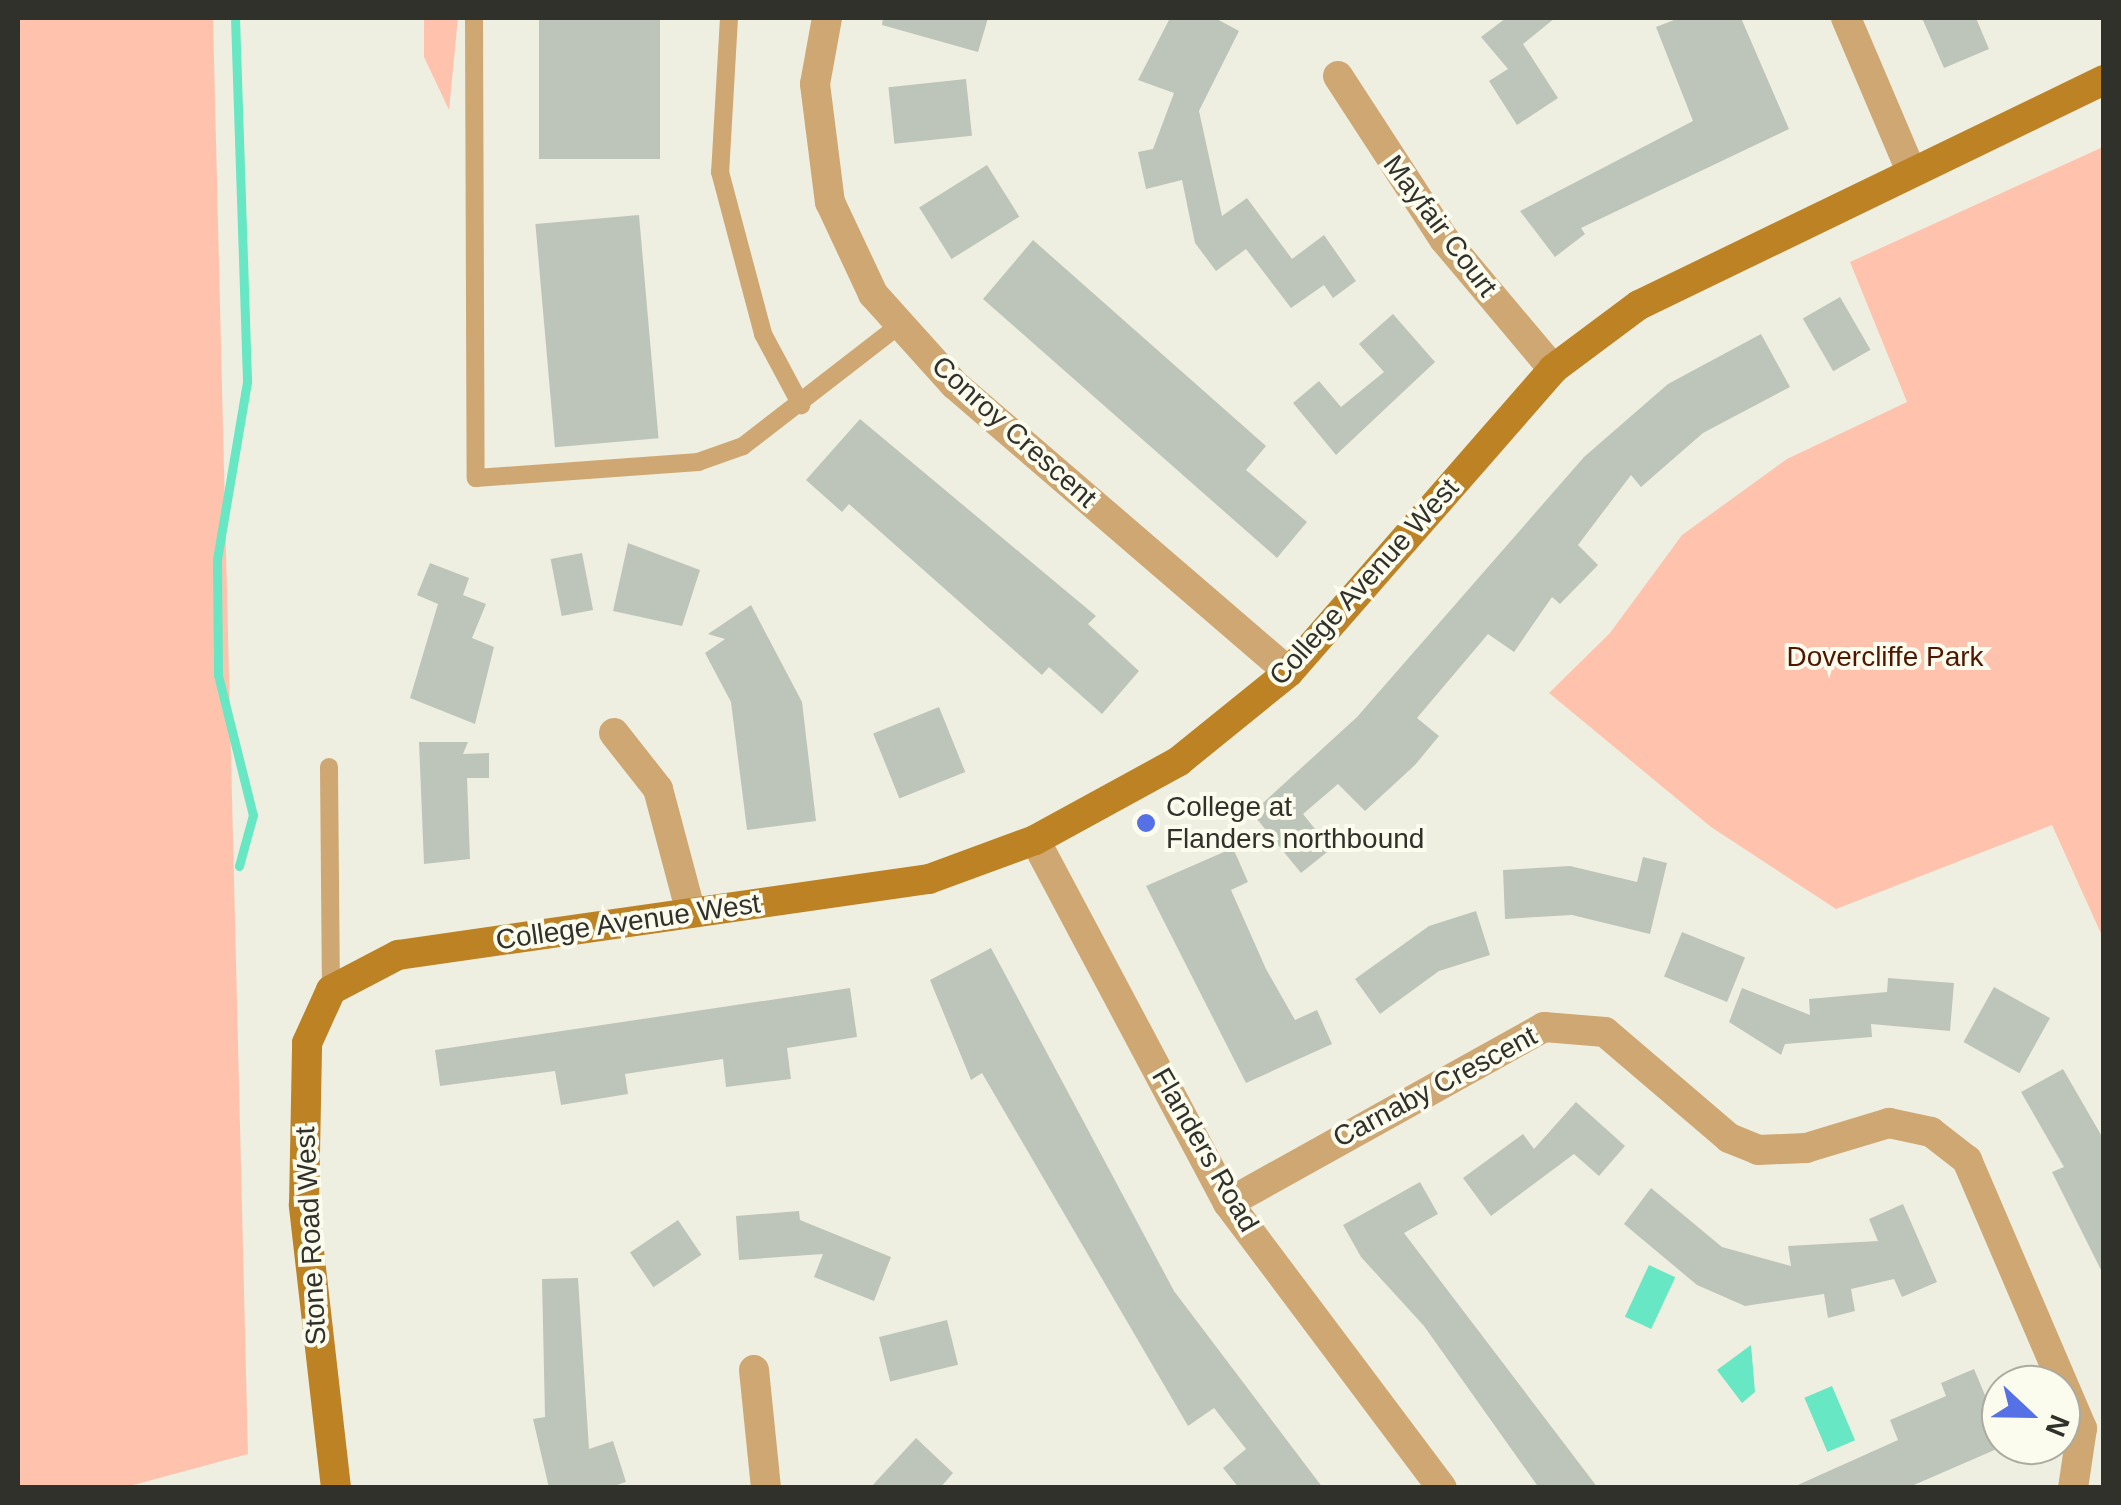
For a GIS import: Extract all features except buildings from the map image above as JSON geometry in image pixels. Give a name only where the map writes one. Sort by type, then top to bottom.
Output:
[{"type":"street","name":"Conroy Crescent","points":[[828,18],[815,84],[830,202],[873,294],[955,385],[1289,672]]},
{"type":"street","points":[[1846,18],[1910,168]]},
{"type":"street","name":"Mayfair Court","points":[[1338,76],[1444,239],[1553,369]]},
{"type":"street","name":"College Avenue West","points":[[331,990],[398,955],[929,879],[1035,840],[1179,761],[1289,672],[1553,369],[1639,305],[1910,168],[2104,80]]},
{"type":"street","points":[[614,733],[658,789],[691,913]]},
{"type":"street","name":"Flanders Road","points":[[1035,840],[1228,1202],[1442,1488]]},
{"type":"street","name":"Stone Road West","points":[[331,990],[307,1043],[304,1204],[336,1488]]},
{"type":"street","name":"Carnaby Crescent","points":[[1228,1202],[1544,1027],[1606,1032],[1729,1138],[1758,1150],[1806,1148],[1889,1123],[1932,1132],[1967,1160],[2082,1428],[2073,1488]]},
{"type":"street","points":[[754,1370],[766,1488]]},
{"type":"lane","points":[[474,18],[476,478],[698,462],[743,446],[802,405],[900,324]]},
{"type":"lane","points":[[729,18],[720,172],[763,334],[802,405]]},
{"type":"lane","points":[[329,767],[331,990]]},
{"type":"green space","points":[[18,18],[213,18],[248,1454],[126,1487],[18,1487]]},
{"type":"green space","points":[[424,18],[458,18],[449,110],[424,57]]},
{"type":"green space","name":"Dovercliffe Park","points":[[2103,147],[2103,938],[2052,825],[1836,909],[1711,827],[1549,693],[1610,633],[1682,535],[1787,459],[1907,402],[1850,262]]},
{"type":"shaded area","points":[[1649,1265],[1675,1277],[1651,1329],[1625,1317]]},
{"type":"shaded area","points":[[1751,1345],[1755,1392],[1742,1403],[1717,1370]]},
{"type":"shaded area","points":[[1832,1386],[1855,1440],[1827,1452],[1804,1398]]},
{"type":"waterway","points":[[235,18],[247,382],[217,560],[218,675],[253,815],[239,866]]},
{"type":"place","name":"College at Flanders northbound","points":[[1146,823]]}]
